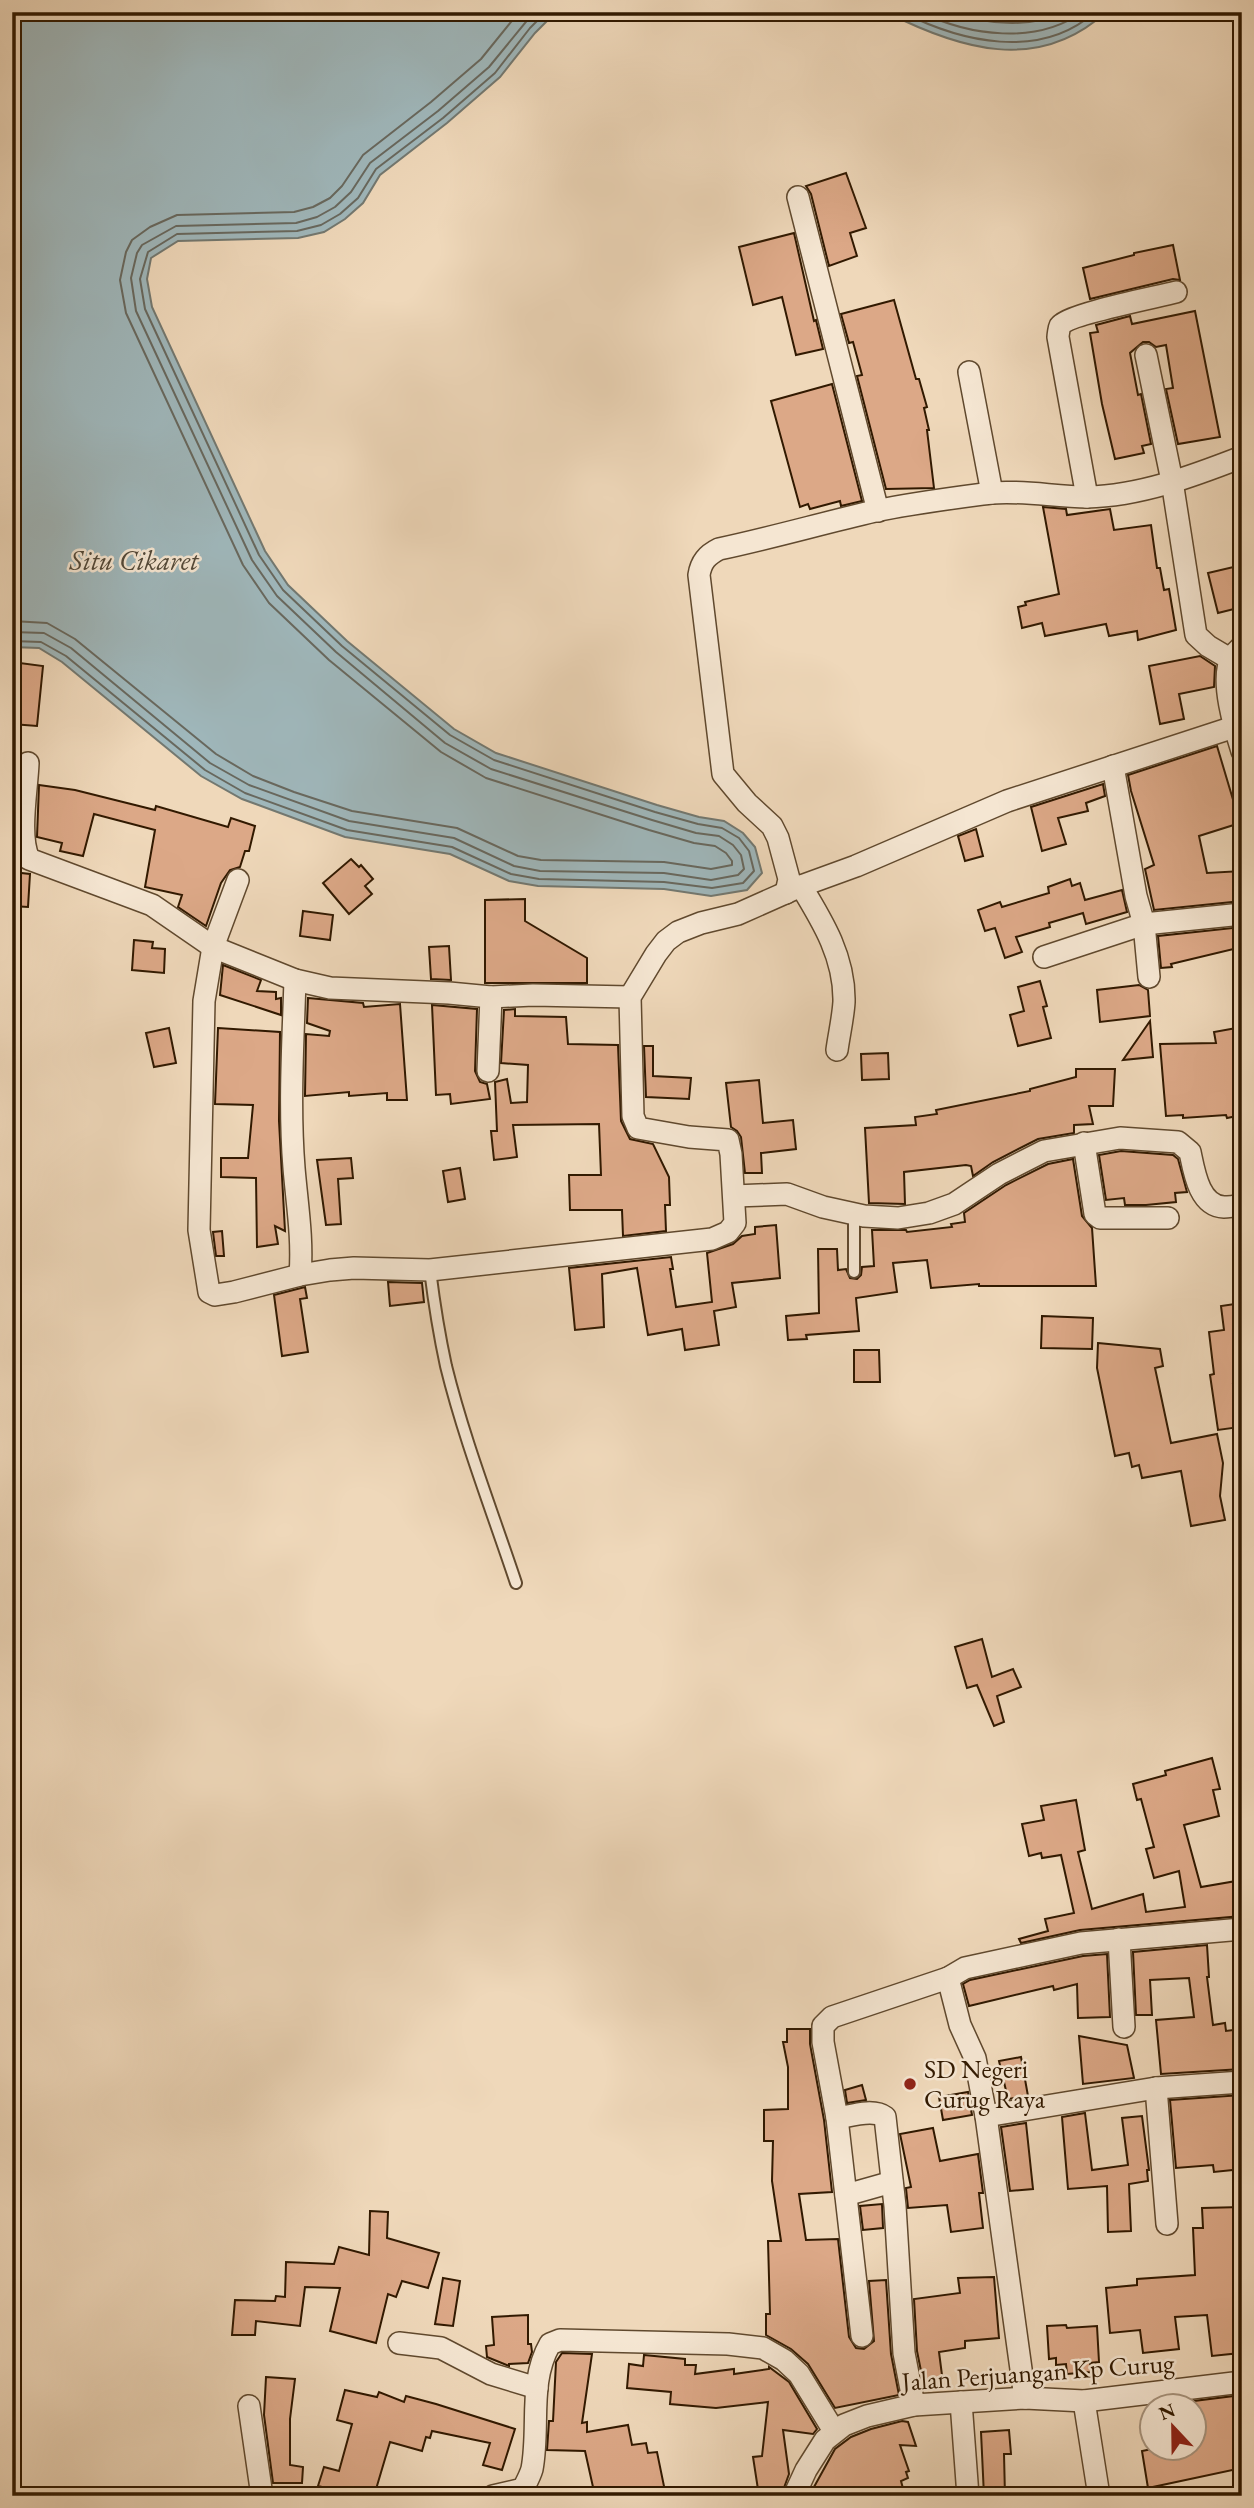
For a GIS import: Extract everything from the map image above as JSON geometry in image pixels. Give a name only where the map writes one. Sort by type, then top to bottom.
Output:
[{"type":"street","points":[[798,197],[878,511]]},
{"type":"street","points":[[1087,497],[1058,337],[1059,327],[1066,321],[1103,309],[1176,292]]},
{"type":"street","points":[[1146,355],[1172,481],[1196,635],[1208,646],[1236,653],[1227,681],[1234,726],[1242,751]]},
{"type":"street","points":[[969,372],[992,493]]},
{"type":"street","points":[[837,1051],[844,1003],[840,966],[825,924],[794,890],[772,826],[747,803],[723,774],[701,589],[701,566],[709,555],[719,549],[878,511],[992,493],[1024,491],[1087,497],[1124,493],[1172,481],[1242,457]]},
{"type":"street","points":[[238,880],[213,947],[204,1001],[199,1230],[209,1293],[215,1295],[300,1275],[354,1268],[430,1270],[712,1239],[728,1232],[735,1223],[728,1139],[673,1135],[638,1128],[635,1123],[630,997],[666,940],[701,923],[738,914],[856,866],[1007,801],[1234,726]]},
{"type":"street","points":[[28,763],[24,825],[29,859],[152,905],[213,947],[295,981],[330,988],[491,997],[630,997]]},
{"type":"street","points":[[1114,766],[1131,874],[1144,924],[1149,978]]},
{"type":"street","points":[[1044,957],[1144,924],[1242,914]]},
{"type":"street","points":[[295,981],[292,1096],[294,1167],[302,1252],[300,1275]]},
{"type":"street","points":[[488,1070],[491,997]]},
{"type":"street","points":[[734,1196],[787,1194],[854,1214],[898,1218],[929,1213],[954,1204],[999,1174],[1044,1151],[1120,1138],[1178,1142],[1190,1152],[1194,1173],[1206,1199],[1221,1207],[1242,1205]]},
{"type":"street","points":[[1084,1143],[1095,1214],[1100,1218],[1168,1218]]},
{"type":"street","points":[[862,2336],[837,2118],[823,2042],[823,2026],[832,2017],[948,1978],[965,1968],[1081,1943],[1242,1929]]},
{"type":"street","points":[[1119,1939],[1124,2027]]},
{"type":"street","points":[[948,1978],[960,2025],[975,2058],[986,2116],[1025,2398]]},
{"type":"street","points":[[986,2116],[1156,2088],[1242,2082]]},
{"type":"street","points":[[1156,2088],[1167,2224]]},
{"type":"street","points":[[837,2118],[871,2113],[880,2113],[885,2117],[904,2353],[914,2405]]},
{"type":"street","points":[[846,2195],[892,2182]]},
{"type":"street","points":[[493,2496],[524,2492],[532,2469],[537,2388],[545,2351],[550,2344],[560,2340],[728,2344],[763,2348],[784,2360],[799,2374],[834,2431],[806,2470],[794,2496]]},
{"type":"street","points":[[399,2343],[441,2348],[491,2374],[537,2388]]},
{"type":"street","name":"Jalan Perjuangan Kp Curug","points":[[834,2431],[856,2420],[914,2405],[1025,2398],[1084,2401],[1242,2382]]},
{"type":"street","points":[[1084,2401],[1099,2496]]},
{"type":"street","points":[[961,2402],[968,2496]]},
{"type":"street","points":[[249,2406],[262,2496]]},
{"type":"lane","points":[[854,1214],[854,1272]]},
{"type":"lane","points":[[430,1270],[446,1366],[516,1583]]},
{"type":"water","name":"Situ Cikaret","points":[[12,12],[556,12],[535,33],[500,77],[447,123],[380,175],[363,203],[345,219],[324,232],[298,238],[178,241],[151,258],[147,279],[152,307],[265,551],[288,585],[347,641],[454,729],[496,753],[657,805],[724,821],[743,833],[755,847],[762,873],[747,890],[711,896],[664,889],[538,886],[509,881],[450,854],[345,837],[242,799],[201,776],[62,662],[39,648],[12,647]]},
{"type":"water","points":[[886,12],[1106,12],[1080,31],[1053,43],[1026,49],[998,49],[970,45],[942,36]]},
{"type":"building","points":[[846,173],[866,228],[850,233],[857,256],[829,266],[811,194],[806,186]]},
{"type":"building","points":[[794,233],[823,349],[796,355],[782,297],[753,305],[739,247]]},
{"type":"building","points":[[1173,245],[1180,280],[1173,279],[1090,299],[1083,268]]},
{"type":"building","points":[[894,300],[916,379],[919,379],[927,407],[924,408],[929,430],[934,488],[886,489],[857,376],[862,375],[853,342],[849,343],[841,314]]},
{"type":"building","points":[[1195,311],[1220,437],[1178,444],[1166,389],[1173,388],[1166,345],[1156,347],[1149,342],[1143,342],[1130,353],[1151,444],[1142,446],[1144,453],[1115,459],[1090,333],[1098,332],[1096,325],[1130,316],[1132,324]]},
{"type":"building","points":[[832,384],[862,501],[841,506],[840,501],[810,509],[808,504],[800,507],[771,401]]},
{"type":"building","points":[[1043,507],[1066,509],[1067,515],[1110,509],[1114,530],[1151,525],[1157,568],[1160,568],[1164,590],[1169,589],[1176,630],[1138,640],[1137,631],[1109,636],[1106,624],[1045,636],[1042,623],[1022,628],[1018,607],[1026,605],[1025,602],[1059,594]]},
{"type":"building","points":[[1242,565],[1242,607],[1218,613],[1208,573]]},
{"type":"building","points":[[1200,656],[1215,666],[1214,687],[1179,694],[1184,719],[1160,724],[1149,666]]},
{"type":"building","points":[[12,662],[43,666],[37,726],[12,724]]},
{"type":"building","points":[[1217,746],[1240,823],[1199,836],[1207,873],[1242,871],[1242,901],[1154,910],[1145,869],[1154,865],[1128,775]]},
{"type":"building","points":[[1103,784],[1105,796],[1086,803],[1088,811],[1058,818],[1066,844],[1042,851],[1031,807]]},
{"type":"building","points":[[39,785],[75,790],[155,810],[156,806],[228,827],[231,818],[255,826],[249,851],[245,851],[240,867],[230,870],[221,883],[206,926],[178,907],[182,895],[145,887],[155,830],[94,814],[83,856],[60,851],[62,843],[37,837]]},
{"type":"building","points":[[976,829],[983,856],[965,861],[958,836]]},
{"type":"building","points":[[351,859],[359,867],[361,865],[373,879],[365,886],[372,894],[349,914],[323,883]]},
{"type":"building","points":[[12,872],[30,874],[28,907],[12,906]]},
{"type":"building","points":[[1070,879],[1072,886],[1080,883],[1085,900],[1122,890],[1127,912],[1086,924],[1083,913],[1049,923],[1050,927],[1016,937],[1022,952],[1005,958],[995,928],[985,931],[978,910],[1000,902],[1002,907],[1049,893],[1048,887]]},
{"type":"building","points":[[525,899],[525,921],[587,958],[587,983],[485,983],[485,900]]},
{"type":"building","points":[[303,911],[333,915],[330,940],[300,936]]},
{"type":"building","points":[[1242,927],[1242,947],[1161,968],[1158,936]]},
{"type":"building","points":[[134,940],[153,942],[152,948],[165,949],[164,973],[132,970]]},
{"type":"building","points":[[449,946],[451,980],[431,979],[429,947]]},
{"type":"building","points":[[223,965],[261,980],[257,991],[276,992],[276,999],[281,998],[281,1015],[220,995]]},
{"type":"building","points":[[1040,981],[1047,1006],[1043,1007],[1051,1038],[1018,1046],[1010,1015],[1024,1011],[1018,987]]},
{"type":"building","points":[[1139,985],[1148,990],[1150,1016],[1100,1022],[1097,990]]},
{"type":"building","points":[[308,998],[363,1003],[364,1007],[400,1004],[407,1100],[387,1100],[387,1093],[349,1096],[349,1092],[305,1096],[306,1034],[329,1036],[330,1031],[307,1023]]},
{"type":"building","points":[[432,1005],[477,1009],[475,1071],[480,1082],[487,1084],[490,1099],[451,1104],[450,1094],[436,1095]]},
{"type":"building","points":[[515,1009],[515,1016],[566,1017],[568,1044],[618,1045],[621,1121],[630,1139],[653,1144],[669,1177],[670,1205],[665,1205],[666,1231],[623,1236],[622,1210],[570,1210],[569,1175],[601,1175],[599,1124],[513,1125],[517,1157],[494,1160],[491,1131],[497,1131],[495,1082],[507,1079],[511,1103],[527,1102],[528,1065],[501,1063],[504,1010]]},
{"type":"building","points":[[1150,1021],[1153,1057],[1123,1060]]},
{"type":"building","points":[[1242,1027],[1242,1115],[1227,1118],[1226,1115],[1183,1118],[1183,1115],[1166,1116],[1160,1044],[1216,1043],[1214,1032]]},
{"type":"building","points":[[169,1028],[176,1063],[154,1067],[146,1033]]},
{"type":"building","points":[[218,1028],[280,1032],[279,1121],[285,1231],[275,1226],[278,1244],[257,1247],[256,1178],[221,1177],[221,1158],[248,1158],[253,1105],[215,1104]]},
{"type":"building","points":[[644,1046],[653,1046],[653,1076],[691,1078],[689,1099],[646,1097]]},
{"type":"building","points":[[888,1053],[889,1079],[862,1080],[861,1054]]},
{"type":"building","points":[[1076,1069],[1115,1069],[1113,1106],[1089,1106],[1093,1124],[1074,1125],[1074,1133],[1038,1139],[993,1162],[973,1176],[971,1166],[966,1165],[904,1172],[905,1204],[869,1203],[865,1128],[916,1125],[915,1117],[937,1114],[936,1110],[1030,1091],[1076,1077]]},
{"type":"building","points":[[759,1080],[763,1123],[793,1120],[796,1149],[761,1153],[762,1173],[745,1173],[741,1137],[731,1127],[726,1083]]},
{"type":"building","points":[[1121,1151],[1173,1155],[1178,1159],[1187,1192],[1175,1193],[1176,1202],[1146,1205],[1125,1205],[1124,1198],[1106,1200],[1099,1155]]},
{"type":"building","points":[[351,1158],[353,1178],[338,1179],[341,1224],[326,1225],[317,1160]]},
{"type":"building","points":[[1073,1159],[1082,1216],[1092,1228],[1096,1286],[979,1284],[931,1288],[927,1260],[893,1263],[897,1292],[856,1298],[859,1331],[806,1335],[807,1339],[788,1340],[786,1316],[819,1313],[818,1249],[837,1249],[838,1270],[846,1269],[850,1278],[857,1279],[861,1275],[862,1267],[874,1266],[872,1230],[907,1232],[952,1227],[951,1224],[965,1222],[964,1213],[1006,1185],[1048,1164]]},
{"type":"building","points":[[460,1168],[465,1199],[448,1202],[443,1171]]},
{"type":"building","points":[[776,1225],[780,1278],[732,1283],[736,1307],[714,1311],[719,1345],[685,1350],[682,1329],[648,1335],[637,1268],[602,1274],[604,1327],[575,1330],[569,1268],[671,1257],[673,1269],[670,1269],[676,1307],[712,1302],[707,1253],[733,1244],[742,1236],[755,1234],[755,1227]]},
{"type":"building","points":[[222,1231],[224,1256],[216,1256],[213,1232]]},
{"type":"building","points":[[388,1282],[422,1283],[424,1302],[390,1306]]},
{"type":"building","points":[[305,1287],[307,1298],[300,1299],[308,1352],[282,1356],[274,1295]]},
{"type":"building","points":[[1242,1303],[1242,1383],[1233,1384],[1240,1427],[1218,1430],[1210,1375],[1214,1374],[1209,1332],[1224,1330],[1221,1306]]},
{"type":"building","points":[[1042,1316],[1093,1318],[1092,1349],[1041,1348]]},
{"type":"building","points":[[1098,1343],[1160,1349],[1163,1366],[1155,1368],[1171,1443],[1217,1434],[1223,1463],[1220,1496],[1225,1520],[1191,1526],[1181,1471],[1142,1478],[1139,1465],[1132,1467],[1129,1453],[1115,1456],[1097,1368]]},
{"type":"building","points":[[854,1350],[879,1350],[880,1382],[854,1382]]},
{"type":"building","points":[[982,1639],[992,1677],[1013,1669],[1021,1687],[997,1696],[1004,1722],[994,1726],[977,1685],[967,1688],[955,1647]]},
{"type":"building","points":[[1212,1758],[1220,1789],[1213,1790],[1219,1816],[1184,1825],[1201,1887],[1242,1880],[1242,1916],[1080,1930],[1021,1943],[1019,1939],[1048,1931],[1045,1919],[1074,1913],[1061,1855],[1042,1858],[1041,1853],[1029,1856],[1022,1824],[1044,1820],[1041,1806],[1076,1800],[1085,1850],[1078,1852],[1092,1909],[1143,1894],[1146,1912],[1185,1907],[1179,1871],[1154,1878],[1146,1849],[1154,1847],[1141,1799],[1137,1800],[1133,1784],[1166,1775],[1165,1771]]},
{"type":"building","points":[[1207,1945],[1207,1977],[1213,2025],[1225,2023],[1226,2031],[1242,2029],[1242,2069],[1161,2074],[1156,2020],[1194,2017],[1189,1978],[1150,1980],[1152,2015],[1136,2015],[1133,1952]]},
{"type":"building","points":[[1107,1954],[1110,2017],[1078,2018],[1077,1984],[1054,1990],[1053,1986],[969,2006],[963,1984],[970,1980],[1083,1956]]},
{"type":"building","points":[[787,2029],[810,2029],[832,2192],[799,2194],[806,2240],[838,2239],[849,2337],[856,2348],[864,2349],[874,2341],[869,2281],[886,2280],[891,2354],[899,2395],[835,2408],[808,2364],[791,2349],[766,2335],[766,2314],[770,2314],[768,2241],[781,2241],[772,2181],[773,2141],[764,2141],[764,2110],[788,2109],[788,2067],[783,2042],[787,2042]]},
{"type":"building","points":[[1079,2036],[1127,2045],[1134,2078],[1083,2084]]},
{"type":"building","points":[[1021,2057],[1028,2096],[1008,2099],[999,2061]]},
{"type":"building","points":[[862,2085],[866,2100],[847,2103],[845,2090]]},
{"type":"building","points":[[968,2092],[972,2115],[943,2120],[939,2097]]},
{"type":"building","points":[[1242,2095],[1242,2169],[1214,2172],[1213,2165],[1176,2168],[1170,2100]]},
{"type":"building","points":[[1085,2113],[1092,2170],[1128,2165],[1122,2118],[1142,2116],[1148,2181],[1129,2184],[1131,2231],[1108,2232],[1107,2186],[1068,2189],[1062,2117]]},
{"type":"building","points":[[1026,2123],[1033,2189],[1010,2191],[1001,2127]]},
{"type":"building","points":[[933,2128],[940,2161],[978,2154],[983,2193],[979,2193],[983,2228],[951,2232],[947,2205],[908,2208],[906,2188],[911,2187],[900,2134]]},
{"type":"building","points":[[882,2204],[883,2228],[863,2230],[860,2206]]},
{"type":"building","points":[[1242,2207],[1240,2353],[1212,2356],[1207,2315],[1175,2317],[1179,2349],[1143,2353],[1140,2330],[1110,2333],[1106,2288],[1137,2285],[1137,2279],[1195,2275],[1193,2228],[1203,2228],[1202,2208]]},
{"type":"building","points":[[370,2211],[388,2212],[387,2238],[439,2253],[428,2288],[402,2281],[396,2297],[388,2294],[376,2343],[330,2331],[340,2288],[305,2287],[300,2326],[256,2321],[255,2335],[232,2335],[235,2300],[275,2301],[276,2296],[285,2297],[286,2262],[334,2264],[339,2247],[369,2255]]},
{"type":"building","points":[[994,2277],[999,2338],[965,2341],[965,2348],[939,2352],[943,2383],[924,2386],[917,2351],[914,2299],[960,2293],[958,2278]]},
{"type":"building","points":[[443,2278],[460,2281],[453,2326],[435,2324]]},
{"type":"building","points":[[528,2315],[528,2344],[531,2344],[532,2352],[528,2363],[509,2366],[487,2357],[486,2346],[494,2345],[492,2317]]},
{"type":"building","points":[[1066,2325],[1067,2328],[1097,2326],[1099,2362],[1090,2363],[1091,2372],[1067,2374],[1066,2364],[1056,2365],[1056,2358],[1049,2359],[1047,2326]]},
{"type":"building","points":[[562,2353],[592,2354],[582,2423],[587,2422],[587,2432],[628,2425],[632,2445],[646,2443],[648,2453],[657,2452],[666,2496],[595,2496],[585,2451],[547,2450],[549,2421],[553,2421],[556,2362]]},
{"type":"building","points":[[644,2355],[685,2359],[685,2365],[696,2365],[695,2374],[734,2369],[734,2374],[769,2367],[789,2382],[817,2429],[813,2434],[783,2430],[789,2474],[781,2496],[759,2496],[753,2457],[762,2456],[768,2402],[716,2408],[670,2404],[671,2392],[627,2388],[629,2364],[643,2366]]},
{"type":"building","points":[[266,2377],[295,2379],[290,2419],[290,2465],[303,2467],[302,2483],[273,2483],[264,2415]]},
{"type":"building","points":[[345,2390],[377,2397],[379,2392],[404,2402],[406,2396],[515,2429],[502,2470],[483,2465],[490,2443],[432,2431],[430,2438],[426,2437],[422,2451],[390,2442],[374,2496],[355,2490],[354,2495],[318,2486],[324,2467],[339,2471],[352,2424],[337,2420]]},
{"type":"building","points":[[1242,2395],[1242,2418],[1238,2419],[1242,2442],[1242,2468],[1148,2488],[1144,2462],[1208,2462],[1208,2399]]},
{"type":"building","points":[[902,2421],[908,2422],[916,2446],[900,2445],[909,2471],[906,2472],[908,2478],[901,2481],[905,2496],[809,2496],[835,2449],[851,2437]]},
{"type":"building","points":[[1009,2430],[1011,2454],[1004,2454],[1005,2496],[984,2496],[981,2432]]},
{"type":"place","name":"SD Negeri Curug Raya","points":[[910,2084]]}]
